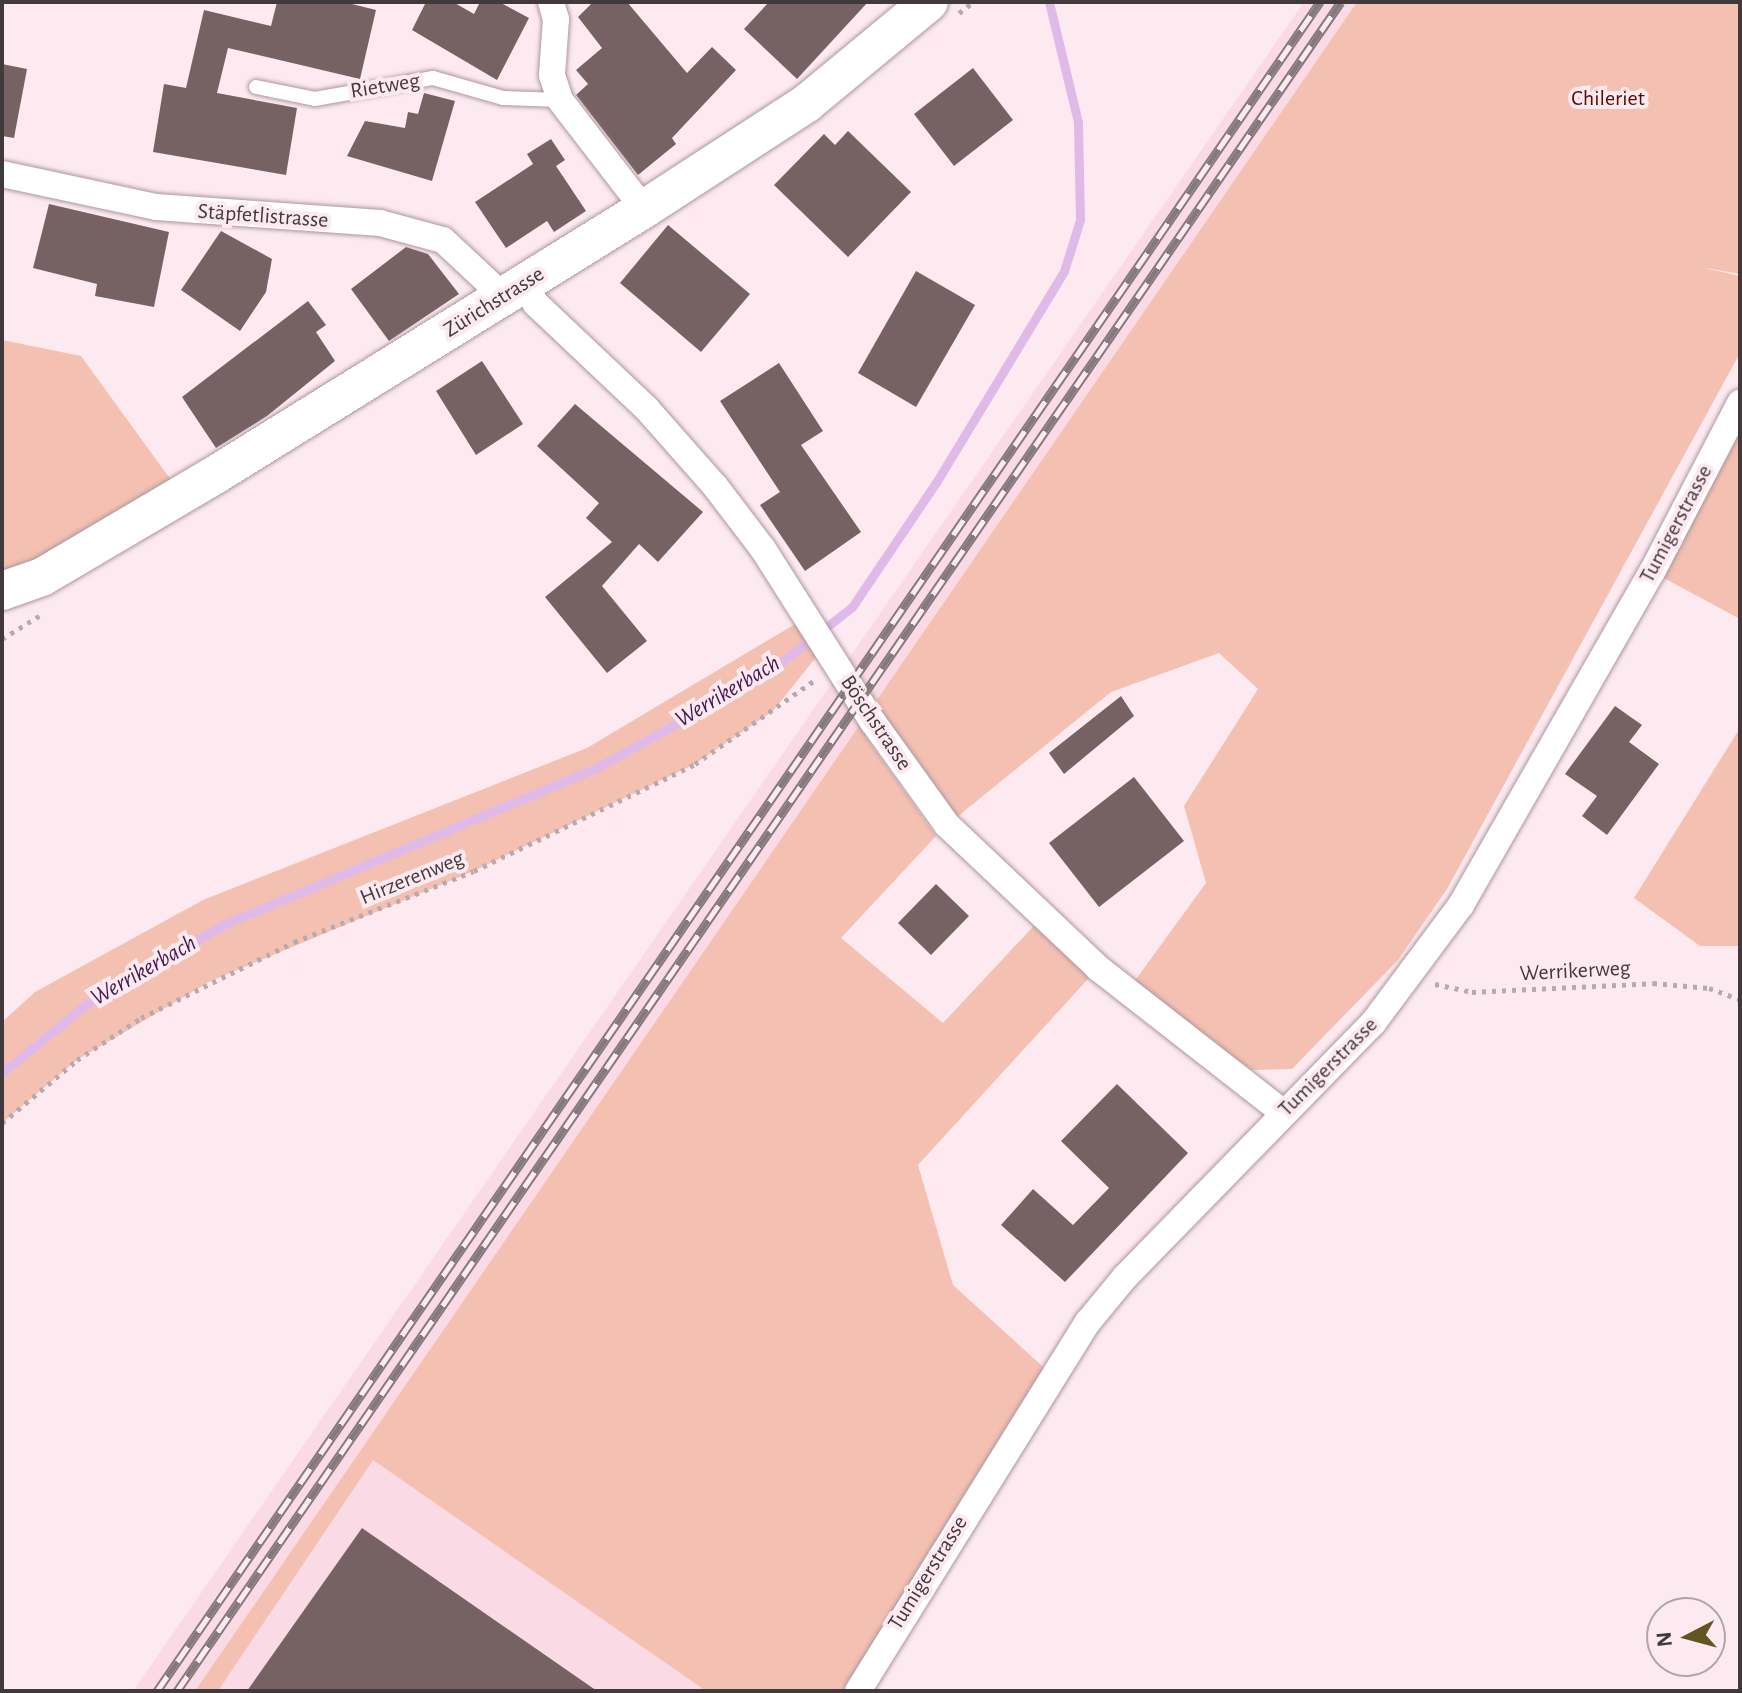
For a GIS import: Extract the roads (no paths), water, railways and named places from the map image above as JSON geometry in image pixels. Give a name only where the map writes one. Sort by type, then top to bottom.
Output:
[{"type":"main road","name":"Zürichstrasse","points":[[2,612],[42,577],[644,209],[807,103],[929,2]]},
{"type":"main road","name":"Zürichstrasse","points":[[2,591],[42,577]]},
{"type":"street","points":[[551,2],[556,19],[552,75],[560,100],[644,209]]},
{"type":"street","name":"Stäpfetlistrasse","points":[[2,174],[156,207],[380,223],[443,240],[513,290]]},
{"type":"street","name":"Böschstrasse","points":[[513,290],[536,304],[647,409],[715,486],[947,825],[1098,968],[1282,1112]]},
{"type":"street","name":"Tumigerstrasse","points":[[858,1691],[1088,1322],[1282,1112],[1411,979],[1461,905],[1584,691],[1740,403]]},
{"type":"lane","name":"Rietweg","points":[[256,87],[315,99],[433,78],[503,98],[560,100]]},
{"type":"waterway","name":"Werrikerbach","points":[[2,1073],[85,1005],[225,924],[598,767],[765,675],[852,607],[937,481],[1064,271],[1080,220],[1078,122],[1049,2]]},
{"type":"railway","points":[[157,1691],[1320,2]]},
{"type":"railway","points":[[177,1691],[1341,2]]},
{"type":"park label","name":"Chileriet","points":[[1608,99]]}]
